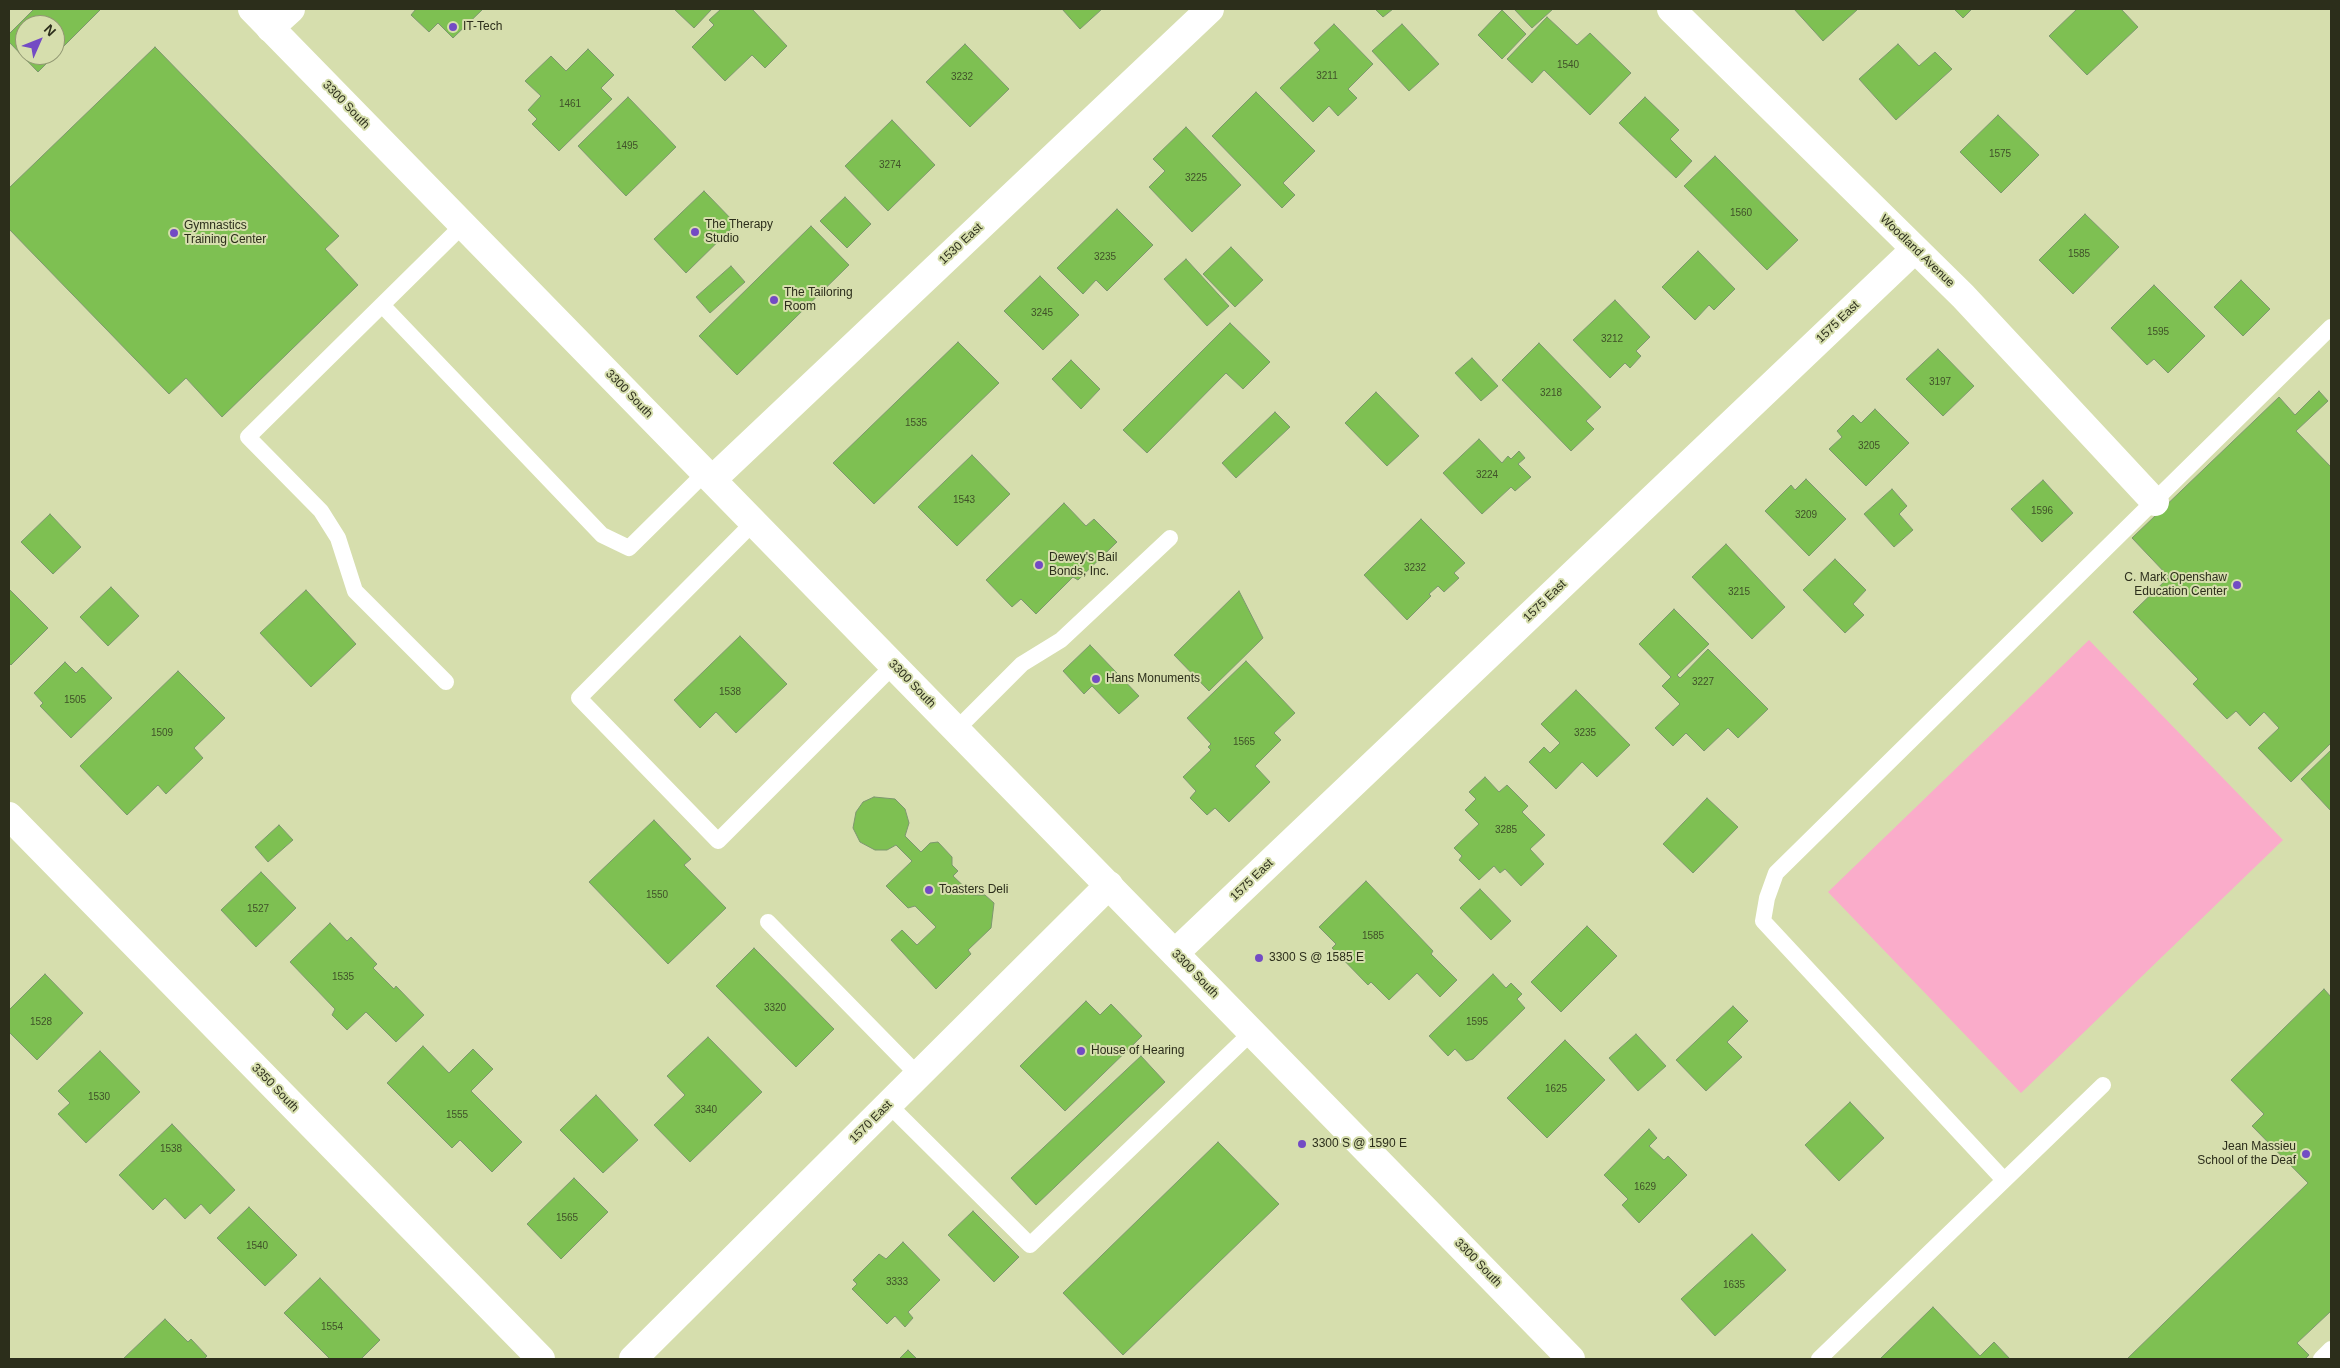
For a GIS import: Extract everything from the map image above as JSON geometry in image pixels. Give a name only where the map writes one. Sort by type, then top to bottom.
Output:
[{"type":"street","points":[[261,18],[291,9]]},
{"type":"street","name":"1530 East","points":[[709,476],[1210,9]]},
{"type":"street","name":"Woodland Avenue","points":[[1671,9],[1963,296],[2155,502]]},
{"type":"street","name":"3300 South","points":[[261,18],[957,729],[1569,1359]]},
{"type":"street","name":"1575 East","points":[[1175,953],[1915,249]]},
{"type":"street","name":"3350 South","points":[[9,816],[541,1359]]},
{"type":"street","name":"1570 East","points":[[633,1359],[1109,885]]},
{"type":"lane","points":[[446,682],[355,591],[338,538],[321,511],[248,436],[383,306],[463,225]]},
{"type":"lane","points":[[383,306],[602,535],[629,548],[709,476]]},
{"type":"lane","points":[[2004,1180],[1763,921],[1767,898],[1776,873],[2331,328]]},
{"type":"lane","points":[[754,522],[579,698],[718,841],[894,665]]},
{"type":"lane","points":[[957,729],[1022,664],[1061,640],[1170,538]]},
{"type":"lane","points":[[768,922],[918,1075]]},
{"type":"lane","points":[[889,1104],[1030,1244],[1252,1032]]},
{"type":"lane","points":[[1819,1359],[2103,1085]]},
{"type":"lane","points":[[2321,1359],[2331,1349]]},
{"type":"shaded area","points":[[2089,640],[2283,840],[2021,1093],[1828,892]]},
{"type":"building","points":[[34,9],[101,9],[65,45],[65,15],[28,15]]},
{"type":"building","name":"IT-Tech","points":[[416,9],[483,9],[453,38],[438,23],[429,32],[411,15]]},
{"type":"building","points":[[674,9],[712,9],[694,28]]},
{"type":"building","points":[[721,9],[752,9],[787,46],[765,68],[752,55],[725,81],[692,47],[714,25],[709,20]]},
{"type":"building","points":[[1062,9],[1102,9],[1080,29]]},
{"type":"building","points":[[1375,9],[1393,9],[1383,17]]},
{"type":"building","points":[[1514,9],[1553,9],[1532,28]]},
{"type":"building","points":[[1794,9],[1858,9],[1823,41]]},
{"type":"building","points":[[1954,9],[1972,9],[1963,18]]},
{"type":"building","points":[[2077,9],[2121,9],[2138,27],[2087,75],[2049,36]]},
{"type":"building","points":[[1502,10],[1526,34],[1502,59],[1478,35]]},
{"type":"building","points":[[1547,17],[1577,45],[1590,33],[1631,73],[1590,115],[1544,70],[1532,83],[1507,59]]},
{"type":"building","points":[[1334,24],[1373,64],[1348,89],[1357,98],[1338,116],[1329,106],[1313,122],[1280,88],[1320,50],[1314,43]]},
{"type":"building","points":[[1402,24],[1439,64],[1409,91],[1372,51]]},
{"type":"building","points":[[15,28],[15,48],[9,42],[9,34]]},
{"type":"building","points":[[965,44],[1009,89],[970,127],[926,82]]},
{"type":"building","points":[[1898,44],[1919,66],[1935,52],[1952,69],[1896,120],[1859,79]]},
{"type":"building","name":"Gymnastics Training Center","points":[[155,47],[339,236],[325,249],[358,285],[222,417],[186,378],[169,394],[9,229],[9,188]]},
{"type":"building","points":[[588,49],[614,75],[601,88],[612,99],[559,151],[532,124],[537,119],[528,110],[541,96],[525,81],[551,56],[566,71]]},
{"type":"building","points":[[31,65],[45,65],[38,72]]},
{"type":"building","points":[[1256,92],[1315,151],[1283,183],[1295,195],[1282,208],[1212,136]]},
{"type":"building","points":[[628,97],[676,147],[626,196],[578,146]]},
{"type":"building","points":[[1645,97],[1679,130],[1670,139],[1692,161],[1676,178],[1619,123]]},
{"type":"building","points":[[1998,115],[2039,155],[2001,193],[1960,152]]},
{"type":"building","points":[[892,120],[935,165],[888,211],[845,166]]},
{"type":"building","points":[[1186,127],[1241,185],[1192,232],[1149,187],[1165,171],[1153,159]]},
{"type":"building","points":[[1715,156],[1798,240],[1767,270],[1684,186]]},
{"type":"building","name":"The Therapy Studio","points":[[704,191],[736,224],[686,273],[654,239]]},
{"type":"building","points":[[845,197],[871,224],[847,248],[820,221]]},
{"type":"building","points":[[1117,209],[1153,245],[1107,291],[1096,280],[1083,294],[1057,268]]},
{"type":"building","points":[[2085,214],[2119,247],[2073,294],[2039,260]]},
{"type":"building","name":"The Tailoring Room","points":[[811,226],[849,265],[737,375],[699,336]]},
{"type":"building","points":[[1231,247],[1263,280],[1235,307],[1203,274]]},
{"type":"building","points":[[1698,251],[1735,289],[1714,310],[1709,305],[1695,320],[1662,287]]},
{"type":"building","points":[[1186,259],[1229,306],[1207,326],[1164,279]]},
{"type":"building","points":[[731,266],[745,282],[710,313],[696,297]]},
{"type":"building","points":[[1040,276],[1079,315],[1043,350],[1004,311]]},
{"type":"building","points":[[2241,280],[2270,309],[2243,336],[2214,307]]},
{"type":"building","points":[[2154,285],[2205,336],[2168,373],[2154,359],[2147,365],[2111,328]]},
{"type":"building","points":[[1615,300],[1650,337],[1636,351],[1641,356],[1630,368],[1625,363],[1610,378],[1573,340]]},
{"type":"building","points":[[1230,323],[1270,362],[1243,389],[1226,373],[1147,453],[1123,430]]},
{"type":"building","points":[[958,342],[999,383],[874,504],[833,463]]},
{"type":"building","points":[[1539,343],[1601,407],[1586,421],[1594,429],[1571,451],[1502,380]]},
{"type":"building","points":[[1938,349],[1974,386],[1943,416],[1906,379]]},
{"type":"building","points":[[1472,358],[1498,386],[1481,401],[1455,373]]},
{"type":"building","points":[[1071,360],[1100,389],[1081,409],[1052,379]]},
{"type":"building","name":"C. Mark Openshaw Education Center","points":[[2319,391],[2328,401],[2296,431],[2331,467],[2331,743],[2291,782],[2258,748],[2279,728],[2264,712],[2250,726],[2236,711],[2227,719],[2193,684],[2198,679],[2133,612],[2169,577],[2132,538],[2279,397],[2295,415]]},
{"type":"building","points":[[1376,392],[1419,436],[1387,466],[1345,423]]},
{"type":"building","points":[[1875,409],[1909,443],[1866,486],[1829,449],[1842,437],[1837,431],[1853,415],[1861,423]]},
{"type":"building","points":[[1275,412],[1290,427],[1236,478],[1222,463]]},
{"type":"building","points":[[1479,439],[1502,463],[1508,456],[1511,459],[1519,451],[1525,458],[1518,464],[1531,477],[1515,491],[1511,487],[1482,514],[1443,473]]},
{"type":"building","points":[[972,455],[1010,494],[957,546],[918,507]]},
{"type":"building","points":[[1806,479],[1846,519],[1809,556],[1765,511],[1791,485],[1795,490]]},
{"type":"building","points":[[2043,480],[2073,513],[2042,542],[2011,509]]},
{"type":"building","points":[[1892,489],[1907,506],[1899,514],[1913,530],[1894,547],[1864,514]]},
{"type":"building","points":[[1064,503],[1086,526],[1094,519],[1117,542],[1078,580],[1073,577],[1036,614],[1021,599],[1012,607],[986,580]]},
{"type":"building","points":[[50,514],[81,547],[53,574],[21,542]]},
{"type":"building","points":[[1421,519],[1465,563],[1454,573],[1459,578],[1444,592],[1438,586],[1429,594],[1431,596],[1407,620],[1364,575]]},
{"type":"building","points":[[1726,544],[1785,607],[1752,639],[1692,577]]},
{"type":"building","points":[[1835,559],[1866,590],[1853,604],[1864,615],[1845,633],[1803,590]]},
{"type":"building","points":[[111,587],[139,616],[108,646],[80,617]]},
{"type":"building","points":[[9,589],[48,628],[11,665],[9,663]]},
{"type":"building","points":[[306,590],[356,644],[311,687],[260,633]]},
{"type":"building","points":[[1239,591],[1263,638],[1209,691],[1174,655]]},
{"type":"building","points":[[1674,609],[1709,644],[1677,675],[1680,678],[1708,649],[1768,709],[1738,738],[1728,728],[1704,751],[1686,733],[1673,746],[1655,728],[1680,704],[1662,686],[1671,677],[1639,644]]},
{"type":"building","points":[[740,636],[787,684],[736,733],[716,712],[700,728],[674,700]]},
{"type":"building","name":"Hans Monuments","points":[[1090,645],[1139,696],[1119,714],[1092,686],[1084,694],[1063,671]]},
{"type":"building","points":[[1246,661],[1295,713],[1274,733],[1281,740],[1255,766],[1270,782],[1229,822],[1215,808],[1207,815],[1190,798],[1196,791],[1183,777],[1211,750],[1208,747],[1211,744],[1187,718]]},
{"type":"building","points":[[65,662],[76,673],[82,667],[112,698],[71,738],[40,706],[43,703],[34,693]]},
{"type":"building","points":[[178,671],[225,718],[194,748],[203,758],[166,794],[158,785],[127,815],[80,766]]},
{"type":"building","points":[[1576,690],[1630,745],[1597,777],[1582,762],[1556,789],[1529,762],[1544,747],[1550,753],[1560,743],[1541,724]]},
{"type":"building","points":[[2331,750],[2331,811],[2301,779]]},
{"type":"building","points":[[1485,777],[1499,792],[1507,785],[1528,806],[1522,812],[1545,835],[1530,849],[1544,864],[1521,886],[1505,869],[1500,873],[1494,866],[1479,880],[1459,860],[1462,856],[1454,848],[1479,824],[1465,810],[1476,799],[1469,792]]},
{"type":"building","name":"Toasters Deli","points":[[874,797],[895,799],[905,809],[909,823],[905,836],[921,852],[930,843],[938,842],[952,857],[952,865],[958,871],[953,876],[973,895],[985,895],[994,903],[991,928],[968,950],[971,954],[936,989],[891,940],[902,930],[917,945],[936,927],[915,906],[908,908],[886,886],[912,861],[896,845],[887,850],[875,850],[860,842],[853,828],[856,812],[863,802]]},
{"type":"building","points":[[1707,798],[1738,827],[1693,873],[1663,844]]},
{"type":"building","points":[[654,820],[691,859],[684,865],[726,908],[668,964],[589,882]]},
{"type":"building","points":[[279,825],[293,840],[268,862],[255,847]]},
{"type":"building","points":[[261,872],[296,908],[256,947],[221,910]]},
{"type":"building","points":[[1366,881],[1433,951],[1431,954],[1457,980],[1440,997],[1417,973],[1389,1000],[1371,982],[1368,985],[1332,948],[1336,944],[1319,927]]},
{"type":"building","points":[[1480,889],[1511,921],[1491,940],[1460,908]]},
{"type":"building","points":[[330,923],[347,941],[351,937],[377,964],[373,968],[394,989],[396,986],[424,1015],[396,1042],[366,1012],[347,1030],[332,1015],[335,1009],[290,962]]},
{"type":"building","points":[[1587,926],[1617,956],[1561,1012],[1531,982]]},
{"type":"building","points":[[754,948],[834,1029],[796,1067],[716,986]]},
{"type":"building","points":[[45,974],[83,1013],[37,1060],[9,1032],[9,1010]]},
{"type":"building","points":[[1493,974],[1506,988],[1511,983],[1522,994],[1517,999],[1525,1008],[1473,1059],[1466,1061],[1455,1049],[1448,1056],[1429,1036]]},
{"type":"building","name":"Jean Massieu School of the Deaf","points":[[2324,989],[2331,997],[2331,1311],[2297,1343],[2309,1355],[2305,1359],[2127,1359],[2308,1183],[2252,1126],[2264,1114],[2231,1080]]},
{"type":"building","name":"House of Hearing","points":[[1086,1001],[1100,1015],[1111,1004],[1142,1036],[1065,1111],[1020,1066]]},
{"type":"building","points":[[1733,1006],[1748,1021],[1727,1042],[1742,1057],[1706,1091],[1676,1060]]},
{"type":"building","points":[[1636,1034],[1666,1066],[1638,1091],[1609,1058]]},
{"type":"building","points":[[708,1037],[762,1092],[690,1162],[654,1125],[685,1095],[667,1076]]},
{"type":"building","points":[[1565,1040],[1605,1080],[1547,1138],[1507,1098]]},
{"type":"building","points":[[423,1046],[449,1073],[473,1049],[493,1069],[471,1091],[522,1142],[492,1172],[460,1140],[452,1148],[387,1083]]},
{"type":"building","points":[[100,1051],[140,1092],[86,1143],[58,1114],[70,1103],[58,1091]]},
{"type":"building","points":[[1141,1056],[1165,1082],[1036,1205],[1011,1178]]},
{"type":"building","points":[[596,1095],[638,1140],[603,1173],[560,1130]]},
{"type":"building","points":[[1850,1102],[1884,1138],[1839,1181],[1805,1145]]},
{"type":"building","points":[[172,1124],[235,1190],[210,1214],[201,1204],[185,1219],[165,1198],[153,1210],[119,1175]]},
{"type":"building","points":[[1649,1129],[1657,1138],[1649,1146],[1664,1160],[1668,1156],[1687,1175],[1639,1223],[1622,1205],[1628,1199],[1604,1175]]},
{"type":"building","points":[[1218,1142],[1279,1204],[1123,1355],[1063,1293]]},
{"type":"building","points":[[574,1178],[608,1212],[561,1259],[527,1224]]},
{"type":"building","points":[[249,1207],[297,1255],[265,1286],[217,1238]]},
{"type":"building","points":[[973,1211],[1019,1257],[994,1282],[948,1235]]},
{"type":"building","points":[[1752,1234],[1786,1270],[1715,1336],[1681,1299]]},
{"type":"building","points":[[903,1242],[940,1280],[908,1312],[913,1318],[905,1327],[895,1316],[887,1324],[852,1289],[857,1284],[853,1280],[879,1254],[886,1259]]},
{"type":"building","points":[[320,1278],[380,1340],[361,1359],[330,1359],[284,1313]]},
{"type":"building","points":[[1933,1307],[1980,1356],[1994,1342],[2010,1359],[1880,1359]]},
{"type":"building","points":[[165,1319],[188,1342],[191,1339],[207,1356],[204,1359],[123,1359]]},
{"type":"building","points":[[908,1350],[917,1359],[899,1359]]},
{"type":"place","name":"IT-Tech","points":[[453,27]]},
{"type":"place","name":"The Therapy Studio","points":[[695,232]]},
{"type":"place","name":"Gymnastics Training Center","points":[[174,233]]},
{"type":"place","name":"The Tailoring Room","points":[[774,300]]},
{"type":"place","name":"Dewey's Bail Bonds, Inc.","points":[[1039,565]]},
{"type":"place","name":"C. Mark Openshaw Education Center","points":[[2237,585]]},
{"type":"place","name":"Hans Monuments","points":[[1096,679]]},
{"type":"place","name":"Toasters Deli","points":[[929,890]]},
{"type":"place","name":"3300 S @ 1585 E","points":[[1259,958]]},
{"type":"place","name":"House of Hearing","points":[[1081,1051]]},
{"type":"place","name":"3300 S @ 1590 E","points":[[1302,1144]]},
{"type":"place","name":"Jean Massieu School of the Deaf","points":[[2306,1154]]}]
